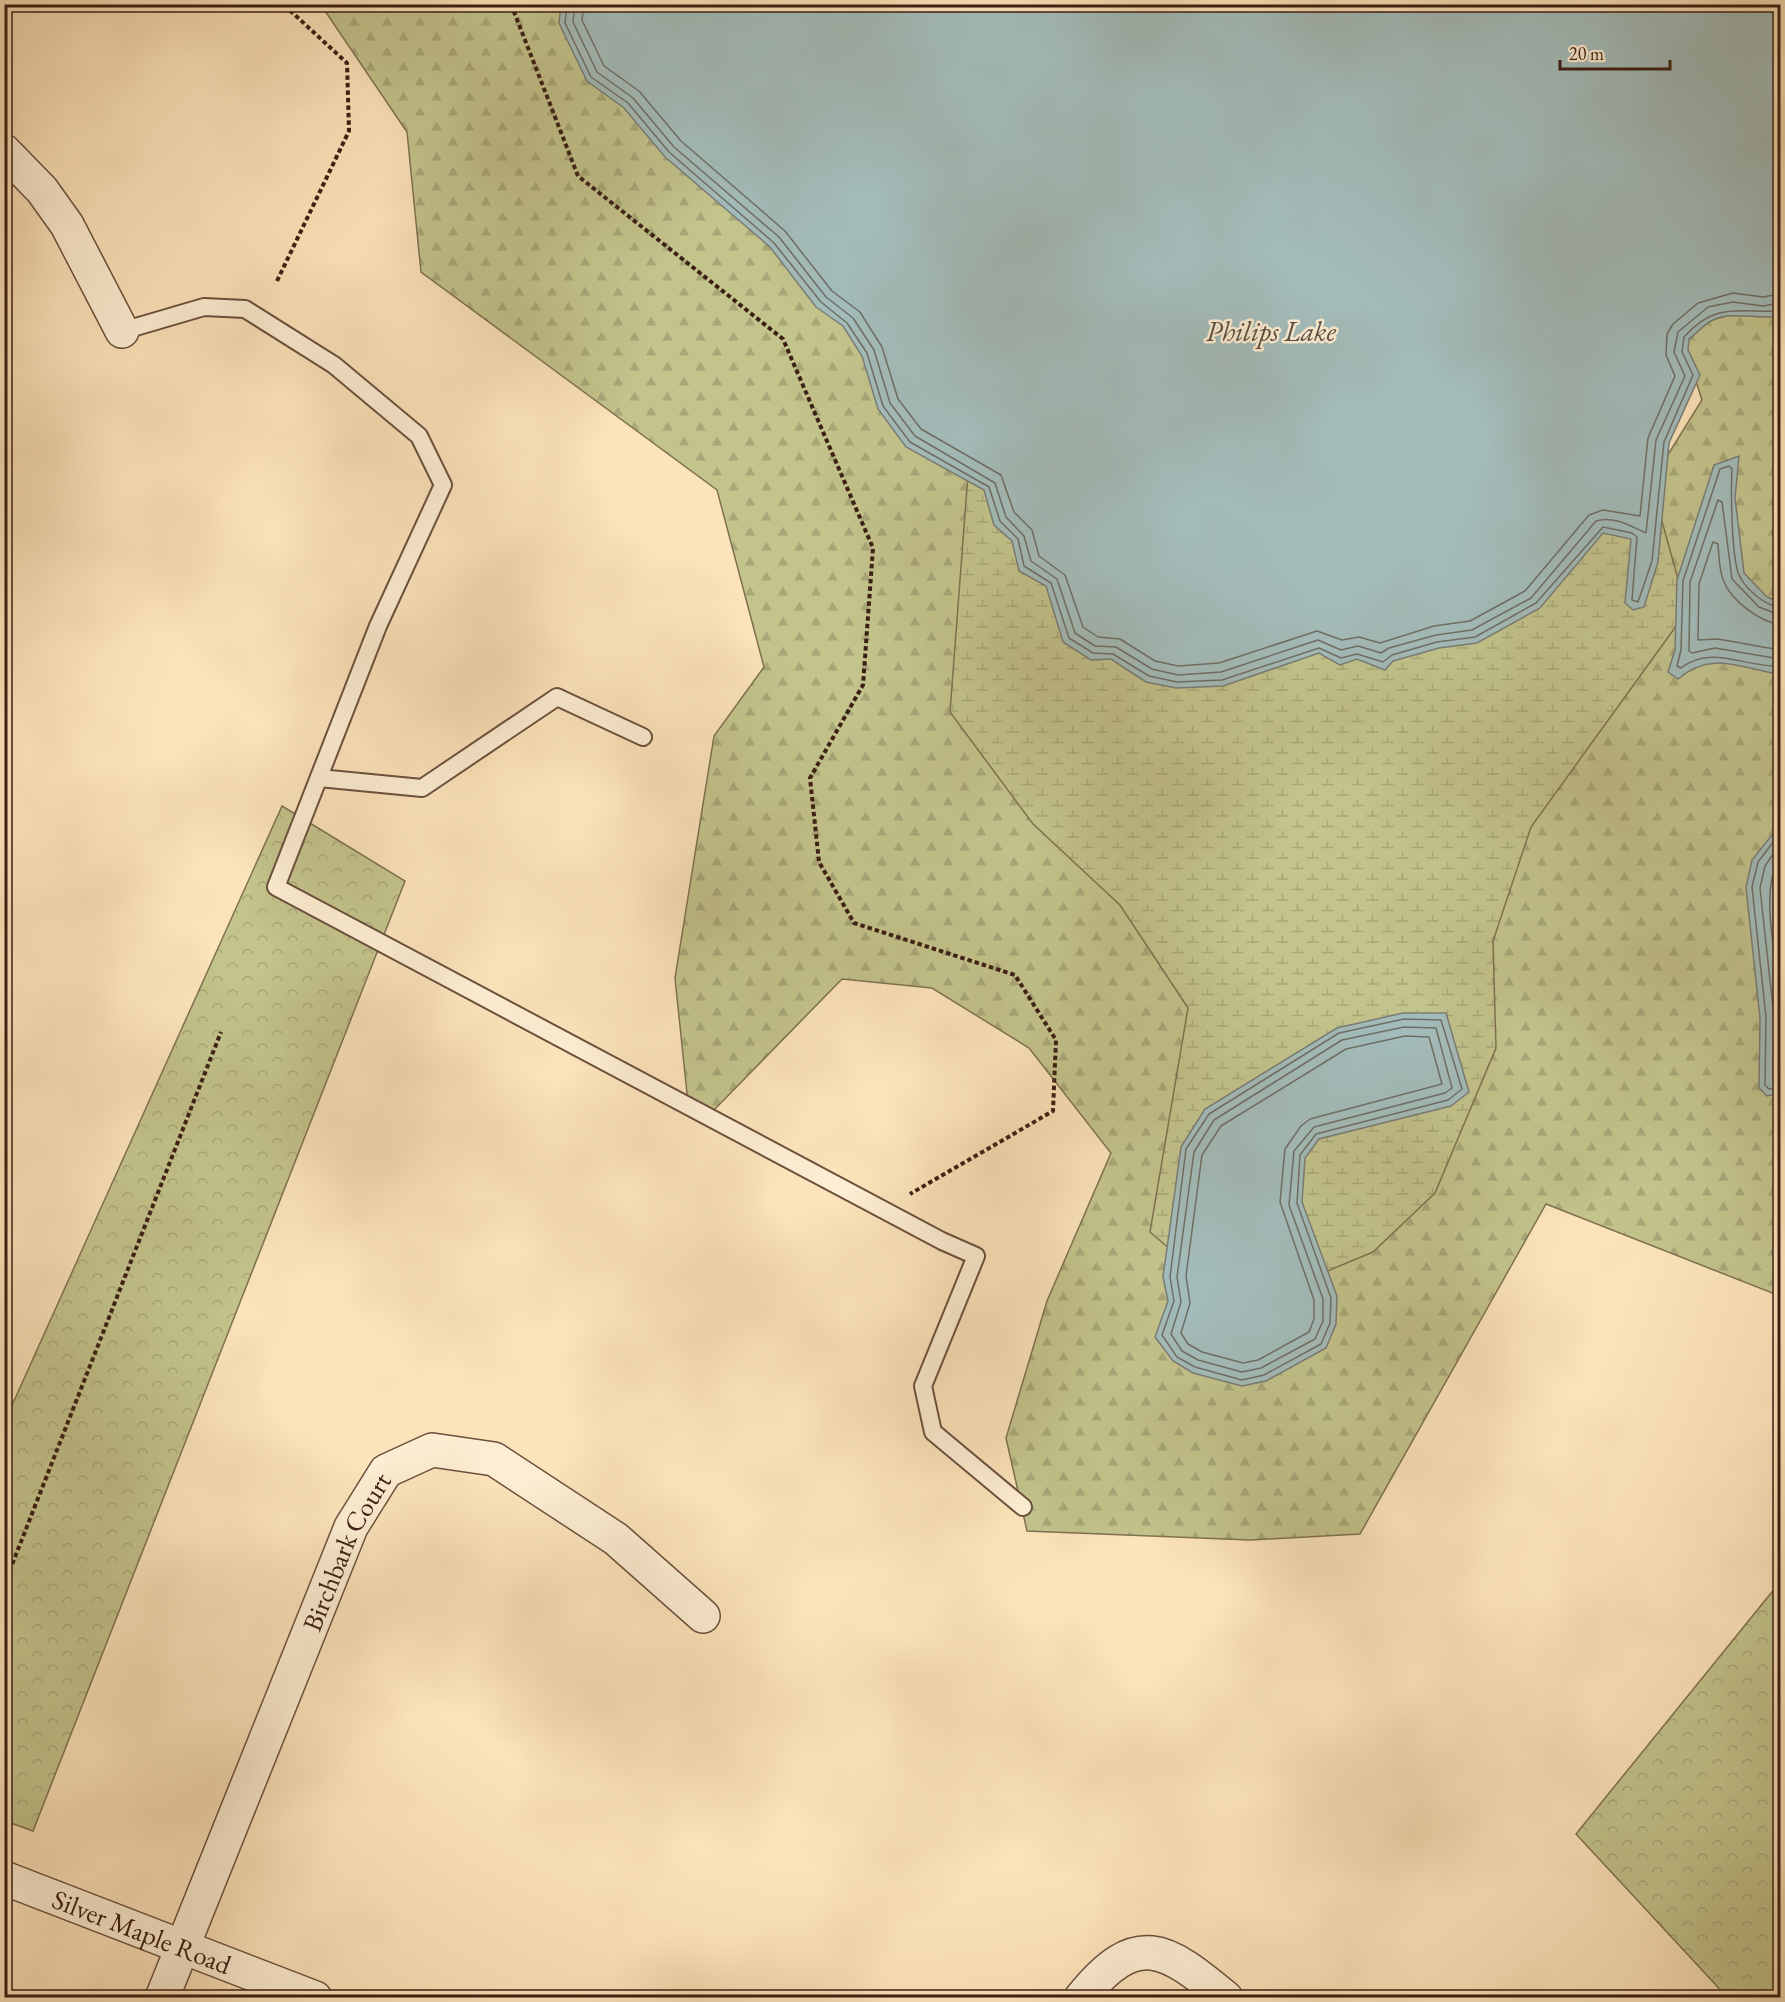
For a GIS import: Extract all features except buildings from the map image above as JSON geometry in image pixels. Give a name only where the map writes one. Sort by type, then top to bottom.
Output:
[{"type":"street","points":[[4,151],[42,190],[67,225],[122,331]]},
{"type":"street","name":"Birchbark Court","points":[[162,1998],[351,1527],[386,1471],[432,1450],[494,1459],[616,1539],[703,1616]]},
{"type":"street","name":"Silver Maple Road","points":[[4,1878],[315,1998]]},
{"type":"street","points":[[1081,1998],[1100,1974],[1119,1961],[1140,1953],[1166,1954],[1190,1968],[1226,1998]]},
{"type":"lane","points":[[122,331],[204,307],[245,309],[334,365],[419,436],[443,485],[378,626],[276,887],[976,1256],[923,1386],[933,1432],[1023,1507]]},
{"type":"lane","points":[[319,778],[422,788],[557,697],[642,737]]},
{"type":"path","points":[[277,281],[349,131],[347,63],[283,4]]},
{"type":"path","points":[[511,4],[578,176],[783,339],[873,548],[863,685],[810,778],[819,862],[854,923],[1015,975],[1056,1040],[1053,1111],[883,1209]]},
{"type":"path","points":[[4,1585],[221,1032]]},
{"type":"green space","points":[[321,5],[583,5],[1466,611],[1599,537],[1651,482],[1702,400],[1679,329],[1780,301],[1780,1296],[1546,1204],[1360,1534],[1250,1540],[1027,1531],[1006,1438],[1047,1301],[1111,1153],[1029,1048],[932,988],[842,979],[714,1110],[688,1103],[675,978],[714,736],[764,667],[717,490],[421,272],[407,132]]},
{"type":"green space","points":[[970,448],[1466,611],[1599,537],[1651,482],[1687,611],[1531,827],[1493,941],[1496,1048],[1435,1193],[1373,1252],[1301,1282],[1216,1288],[1150,1232],[1188,1008],[1120,905],[1033,824],[950,712]]},
{"type":"green space","points":[[282,806],[405,881],[33,1831],[5,1821],[5,1421]]},
{"type":"green space","points":[[1780,1582],[1780,1997],[1727,1997],[1576,1834]]},
{"type":"water","name":"Philips Lake","points":[[561,5],[1780,5],[1780,316],[1719,318],[1708,323],[1689,339],[1688,350],[1700,375],[1669,443],[1658,562],[1644,607],[1633,610],[1625,603],[1631,539],[1603,533],[1540,608],[1477,643],[1439,648],[1393,661],[1385,670],[1357,659],[1340,665],[1319,653],[1223,686],[1176,688],[1146,682],[1111,659],[1091,660],[1063,642],[1046,586],[1019,571],[1012,541],[994,525],[984,490],[906,447],[878,409],[862,356],[843,326],[816,307],[770,247],[665,157],[624,108],[587,81],[559,23]]},
{"type":"water","points":[[1739,456],[1735,498],[1744,573],[1767,597],[1780,602],[1780,672],[1772,673],[1723,663],[1712,663],[1689,671],[1678,679],[1668,672],[1675,650],[1677,580],[1714,465]]},
{"type":"water","points":[[1780,825],[1780,1093],[1767,1096],[1759,1088],[1760,1018],[1746,887],[1752,860]]},
{"type":"water","points":[[1403,1013],[1446,1013],[1469,1092],[1451,1106],[1319,1139],[1305,1158],[1302,1202],[1337,1296],[1336,1324],[1326,1348],[1266,1381],[1242,1386],[1193,1373],[1173,1361],[1155,1337],[1168,1301],[1163,1277],[1181,1147],[1205,1109],[1337,1028]]}]
